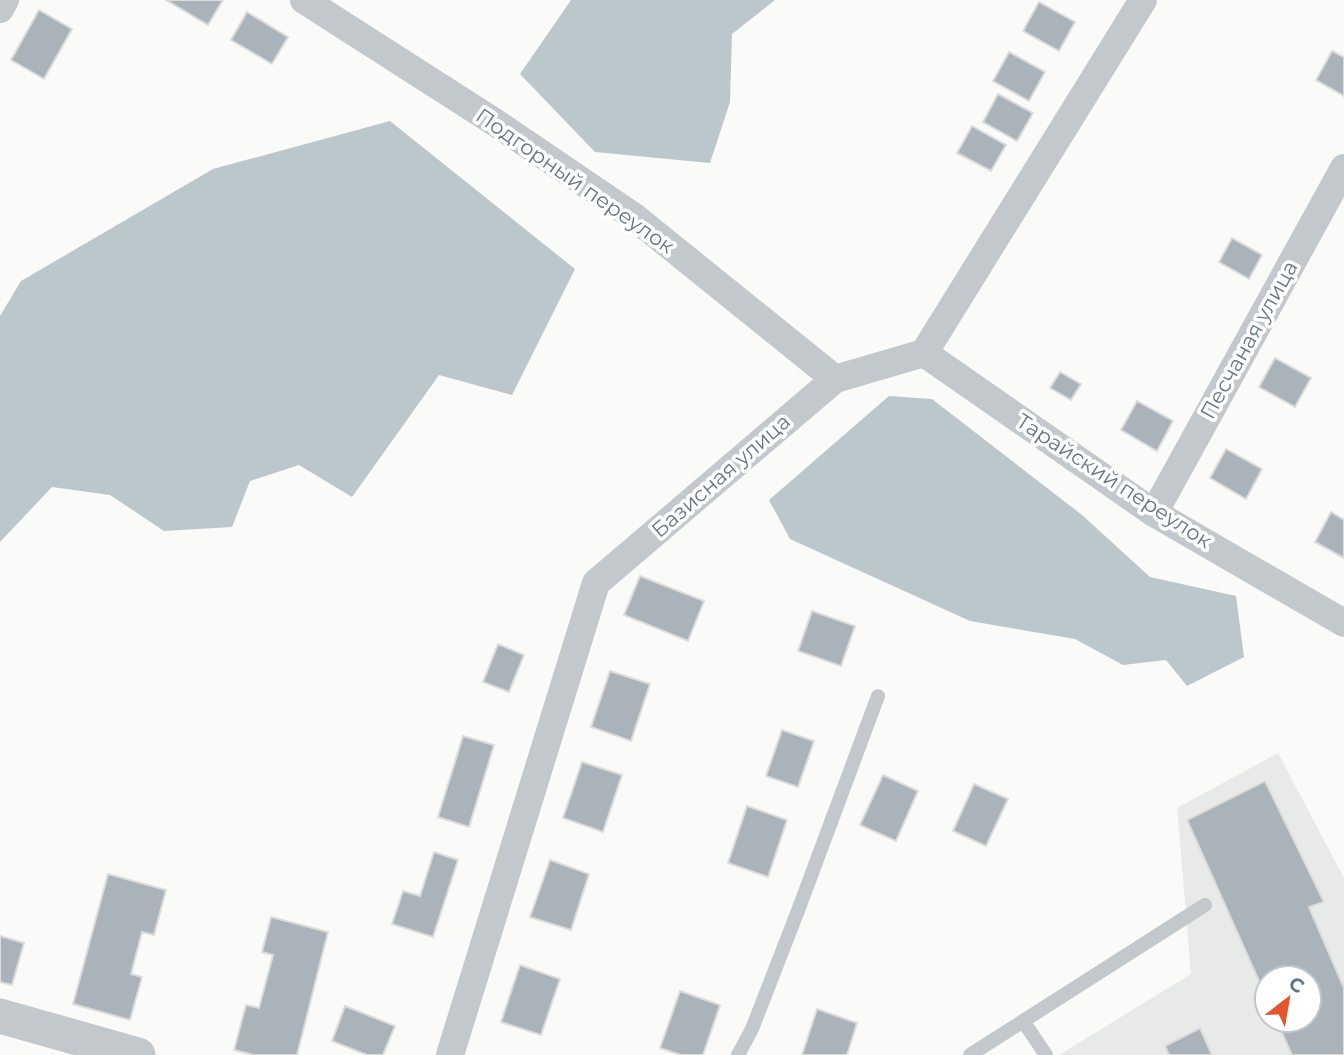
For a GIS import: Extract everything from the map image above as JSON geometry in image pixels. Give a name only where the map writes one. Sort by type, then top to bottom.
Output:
[{"type":"street","points":[[0,9],[5,0]]},
{"type":"street","name":"Подгорный переулок","points":[[304,0],[496,123],[633,216],[835,379]]},
{"type":"street","points":[[924,353],[1143,0]]},
{"type":"street","name":"Песчаная улица","points":[[1154,513],[1344,168]]},
{"type":"street","name":"Базисная улица","points":[[450,1055],[596,583],[835,379],[924,353]]},
{"type":"street","name":"Тарайский переулок","points":[[924,353],[1154,513],[1344,623]]},
{"type":"street","points":[[0,1016],[138,1055]]},
{"type":"lane","points":[[738,1055],[752,1029],[790,932],[878,696]]},
{"type":"lane","points":[[970,1055],[1205,905]]},
{"type":"lane","points":[[1023,1021],[1046,1055]]},
{"type":"shaded area","points":[[571,0],[775,0],[732,34],[730,102],[710,163],[595,152],[520,74]]},
{"type":"shaded area","points":[[390,121],[575,269],[512,395],[439,375],[352,497],[299,465],[250,481],[232,527],[164,531],[110,495],[52,487],[0,542],[0,316],[21,281],[213,169]]},
{"type":"shaded area","points":[[889,396],[932,399],[1082,515],[1150,577],[1236,596],[1244,657],[1187,686],[1166,660],[1123,665],[1075,639],[970,621],[790,539],[769,500]]},
{"type":"shaded area","points":[[1278,753],[1344,878],[1344,1055],[1059,1055],[1191,974],[1177,808]]},
{"type":"building","points":[[166,0],[223,0],[208,25]]},
{"type":"building","points":[[1039,2],[1075,22],[1059,51],[1023,31]]},
{"type":"building","points":[[39,10],[72,29],[44,79],[11,60]]},
{"type":"building","points":[[247,12],[288,37],[272,64],[231,40]]},
{"type":"building","points":[[1332,51],[1344,57],[1344,96],[1316,80]]},
{"type":"building","points":[[1009,52],[1045,72],[1029,101],[993,81]]},
{"type":"building","points":[[998,94],[1033,113],[1017,141],[983,122]]},
{"type":"building","points":[[972,126],[1006,145],[991,171],[957,153]]},
{"type":"building","points":[[1232,238],[1262,255],[1249,279],[1219,262]]},
{"type":"building","points":[[1275,358],[1311,378],[1295,407],[1259,387]]},
{"type":"building","points":[[1060,372],[1081,384],[1071,400],[1050,388]]},
{"type":"building","points":[[1137,401],[1173,421],[1157,451],[1121,430]]},
{"type":"building","points":[[1226,449],[1262,469],[1246,499],[1210,478]]},
{"type":"building","points":[[1331,512],[1344,520],[1344,558],[1315,542]]},
{"type":"building","points":[[640,576],[704,601],[688,641],[624,615]]},
{"type":"building","points":[[812,611],[855,626],[841,666],[798,651]]},
{"type":"building","points":[[498,644],[524,655],[509,692],[483,682]]},
{"type":"building","points":[[610,671],[650,684],[631,741],[591,727]]},
{"type":"building","points":[[782,730],[814,741],[798,787],[766,776]]},
{"type":"building","points":[[463,736],[494,745],[469,827],[438,817]]},
{"type":"building","points":[[582,762],[622,775],[603,832],[563,818]]},
{"type":"building","points":[[883,775],[918,791],[896,841],[860,825]]},
{"type":"building","points":[[1265,781],[1324,902],[1309,907],[1344,988],[1344,1055],[1292,1055],[1282,1034],[1323,1034],[1323,964],[1253,964],[1253,968],[1187,820]]},
{"type":"building","points":[[974,784],[1008,799],[986,846],[953,831]]},
{"type":"building","points":[[747,806],[787,820],[768,877],[728,863]]},
{"type":"building","points":[[434,852],[458,860],[433,937],[392,924],[403,891],[420,896]]},
{"type":"building","points":[[550,860],[589,874],[571,930],[530,917]]},
{"type":"building","points":[[108,874],[166,890],[154,935],[142,932],[131,974],[142,977],[130,1020],[73,1004]]},
{"type":"building","points":[[271,917],[328,932],[297,1055],[254,1055],[234,1050],[246,1005],[259,1008],[273,955],[262,952]]},
{"type":"building","points":[[0,936],[24,943],[12,985],[0,982]]},
{"type":"building","points":[[520,965],[560,979],[541,1035],[501,1022]]},
{"type":"building","points":[[680,991],[720,1005],[703,1055],[681,1055],[660,1048]]},
{"type":"building","points":[[345,1006],[395,1026],[383,1055],[367,1055],[332,1041]]},
{"type":"building","points":[[817,1009],[857,1023],[847,1055],[802,1055]]},
{"type":"building","points":[[1200,1028],[1212,1055],[1169,1055],[1165,1046]]}]
